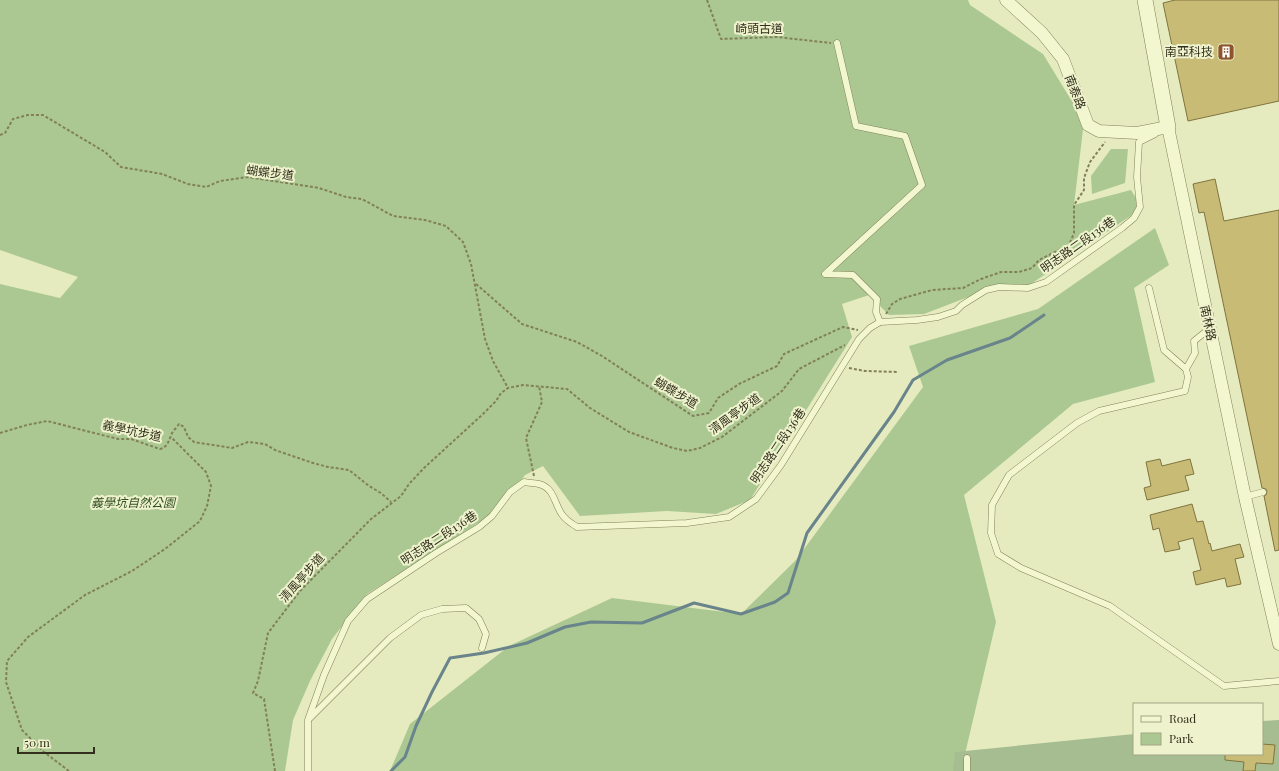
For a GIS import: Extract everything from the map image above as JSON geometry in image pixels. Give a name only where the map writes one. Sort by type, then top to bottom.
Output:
[{"type":"street","name":"南泰路","points":[[1006,0],[1042,33],[1063,59],[1088,125],[1099,131],[1137,134],[1168,127]]},
{"type":"street","name":"南林路","points":[[1145,0],[1168,127],[1209,329],[1245,497],[1279,644]]},
{"type":"lane","points":[[837,43],[856,126],[905,136],[922,184],[825,274],[853,275],[877,299],[876,312],[880,320]]},
{"type":"lane","name":"明志路二段136巷","points":[[308,771],[308,720],[324,675],[348,621],[367,599],[436,553],[479,527],[492,516],[510,492],[524,482],[540,484],[548,488],[554,496],[560,512],[567,521],[577,527],[687,523],[729,518],[756,499],[781,465],[859,339],[870,328],[880,320],[917,320],[938,317],[956,311],[962,305],[986,290],[999,287],[1028,288],[1046,282],[1134,218],[1140,207],[1137,177],[1139,142],[1168,127]]},
{"type":"lane","points":[[1149,288],[1164,350],[1186,369],[1188,377],[1185,391],[1099,410],[1078,423],[1009,475],[992,505],[991,533],[998,554],[1021,568],[1110,606],[1224,686],[1279,681]]},
{"type":"lane","points":[[1186,369],[1195,354],[1194,341],[1209,329]]},
{"type":"lane","points":[[1245,497],[1263,492]]},
{"type":"lane","points":[[308,720],[390,638],[421,616],[442,609],[466,608],[479,619],[486,634],[482,648]]},
{"type":"lane","points":[[967,771],[968,758]]},
{"type":"path","name":"崎頭古道","points":[[707,0],[721,39],[777,37],[837,43]]},
{"type":"path","name":"蝴蝶步道","points":[[0,135],[5,133],[13,119],[28,115],[43,115],[105,152],[121,167],[162,174],[188,184],[206,187],[220,181],[247,178],[319,188],[346,197],[362,199],[393,216],[425,220],[446,226],[463,242],[471,264],[486,339],[493,361],[508,388]]},
{"type":"path","points":[[880,320],[884,317],[892,304],[900,299],[932,290],[963,288],[981,279],[1001,272],[1019,272],[1032,268],[1039,260],[1069,244],[1074,233],[1074,205],[1084,190],[1084,178],[1090,162],[1111,132]]},
{"type":"path","name":"蝴蝶步道","points":[[475,283],[522,324],[577,342],[602,356],[693,416],[709,413],[718,398],[739,384],[777,366],[784,354],[843,327],[867,331]]},
{"type":"path","name":"清風亭步道","points":[[508,388],[523,385],[567,389],[590,408],[629,432],[673,448],[687,451],[700,448],[722,437],[782,391],[799,369],[859,339]]},
{"type":"path","points":[[842,367],[865,371],[898,372]]},
{"type":"path","points":[[535,484],[526,438],[542,402],[539,386]]},
{"type":"path","points":[[391,502],[401,496],[409,484],[424,468],[483,414],[496,401],[501,393],[508,388]]},
{"type":"path","name":"義學坑步道","points":[[0,433],[27,425],[48,421],[118,438],[131,439],[160,449],[164,448],[179,424],[184,428],[188,436],[194,442],[232,448],[248,442],[265,444],[275,450],[313,463],[349,470],[391,502]]},
{"type":"path","points":[[69,771],[44,752],[22,730],[6,682],[7,661],[28,636],[85,595],[138,567],[165,550],[200,521],[207,506],[210,486],[206,472],[171,437]]},
{"type":"path","name":"清風亭步道","points":[[276,771],[264,699],[253,693],[258,681],[268,633],[300,591],[371,519],[391,502]]},
{"type":"green space","name":"義學坑自然公園","points":[[0,0],[968,0],[970,5],[1043,54],[1084,121],[1074,205],[1131,190],[1142,208],[1028,286],[989,289],[924,314],[889,315],[869,295],[842,304],[852,337],[750,500],[716,514],[667,511],[580,516],[543,466],[525,475],[500,509],[367,594],[332,639],[310,681],[293,720],[285,771],[0,771],[0,284],[60,298],[78,277],[0,250]]},
{"type":"green space","points":[[1111,149],[1128,149],[1125,183],[1092,194],[1091,176]]},
{"type":"green space","points":[[1155,228],[1169,265],[1134,288],[1155,382],[1073,404],[964,495],[996,622],[961,771],[390,771],[410,724],[509,646],[612,598],[741,614],[796,560],[923,387],[909,346],[1038,309]]},
{"type":"green space","points":[[1279,720],[1279,771],[953,771],[955,752],[1133,734],[1133,755],[1263,755],[1263,721]]},
{"type":"building","name":"南亞科技","points":[[1175,0],[1279,0],[1279,101],[1188,121],[1163,3]]},
{"type":"building","points":[[1215,179],[1224,221],[1279,210],[1279,550],[1275,551],[1264,496],[1266,495],[1267,491],[1266,489],[1262,488],[1204,212],[1199,213],[1193,184]]},
{"type":"building","points":[[1160,459],[1162,466],[1190,459],[1194,474],[1185,476],[1189,490],[1147,500],[1144,488],[1151,486],[1146,462]]},
{"type":"building","points":[[1192,504],[1197,522],[1203,521],[1212,551],[1240,544],[1244,557],[1235,559],[1241,584],[1227,587],[1225,578],[1196,585],[1193,572],[1201,570],[1193,538],[1178,542],[1180,549],[1165,552],[1159,528],[1153,530],[1150,515]]},
{"type":"building","points":[[1263,744],[1275,745],[1273,764],[1256,763],[1255,771],[1243,771],[1244,762],[1225,760],[1225,755],[1263,755]]},
{"type":"waterway","points":[[391,771],[405,757],[416,726],[450,658],[484,653],[527,643],[565,627],[591,622],[642,623],[694,603],[741,614],[775,602],[788,593],[807,533],[894,412],[913,380],[947,360],[1010,338],[1044,315]]},
{"type":"place","name":"南亞科技","points":[[1226,52]]}]
